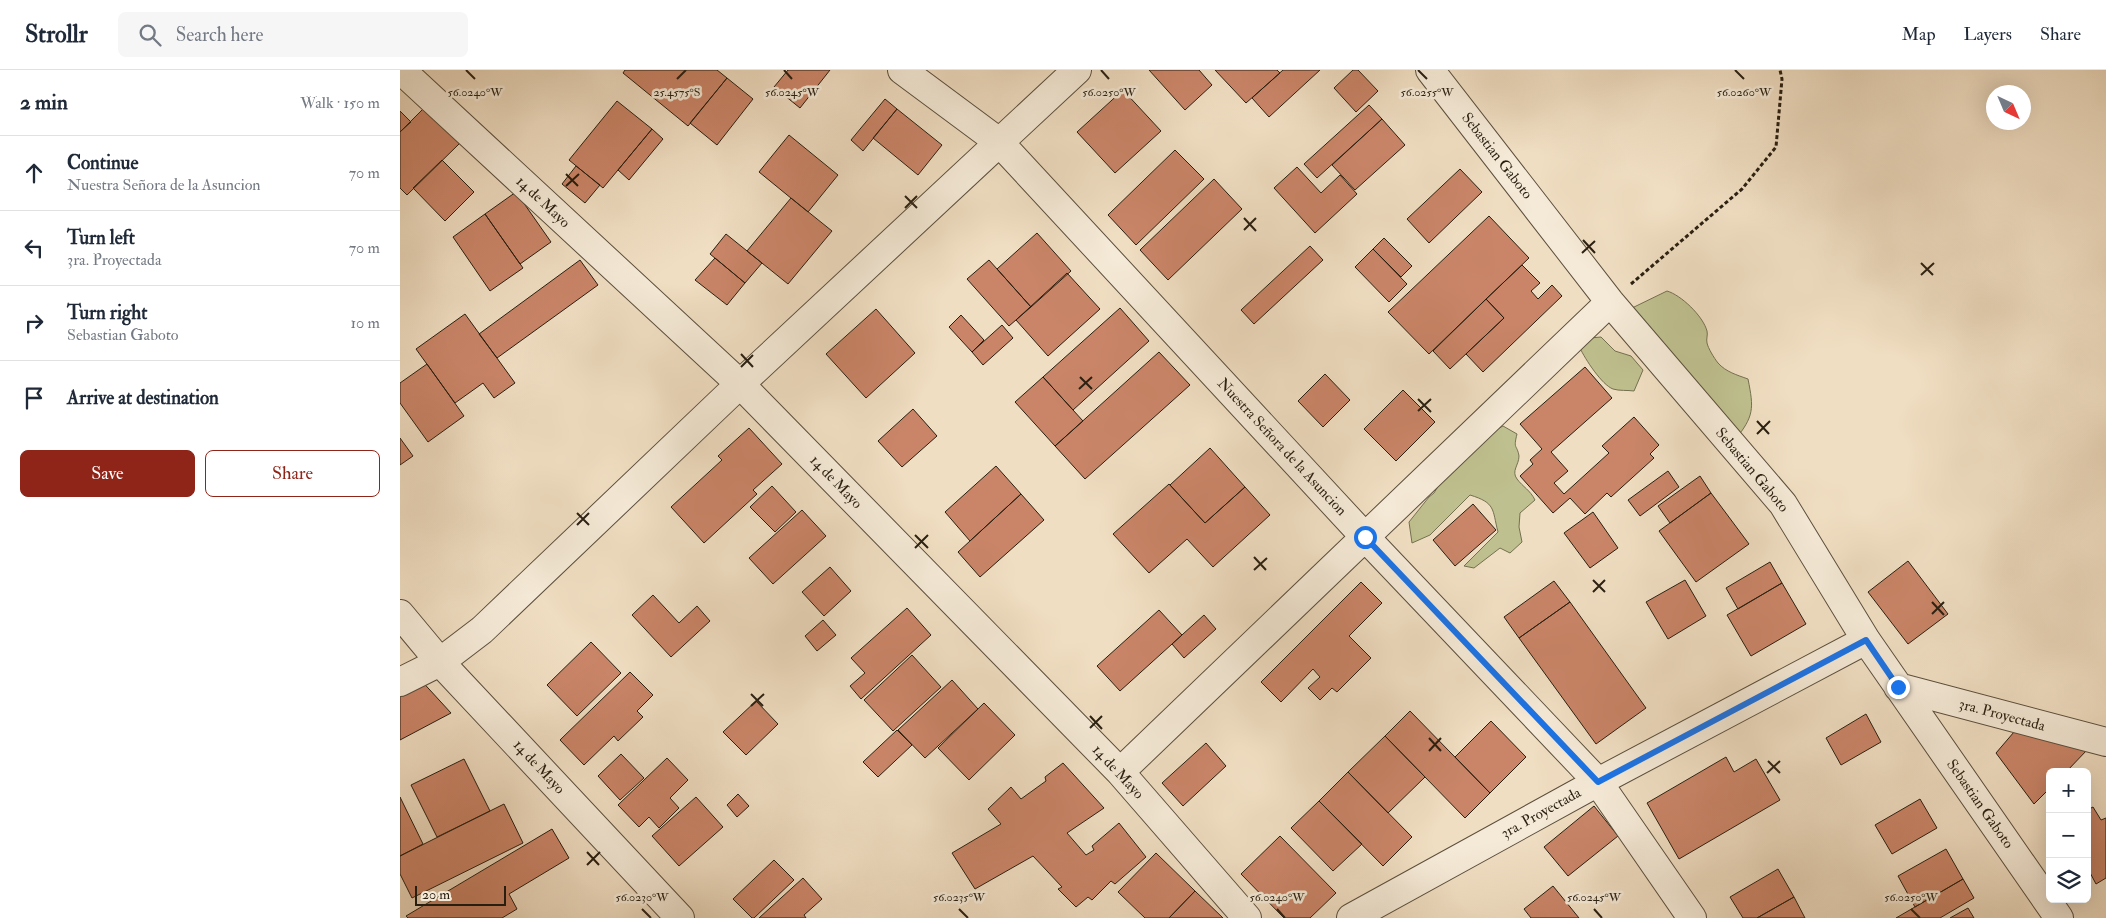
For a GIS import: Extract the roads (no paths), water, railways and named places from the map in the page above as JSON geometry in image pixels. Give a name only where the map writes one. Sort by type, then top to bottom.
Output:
[{"type":"street","name":"14 de Mayo","points":[[401,70],[740,384],[1120,772],[1247,918]]},
{"type":"street","name":"Nuestra Señora de la Asuncion","points":[[902,70],[999,142],[1365,537],[1598,782],[1692,918]]},
{"type":"street","points":[[400,682],[440,662],[482,630],[740,384],[1077,70]]},
{"type":"street","name":"Sebastian Gaboto","points":[[1430,70],[1610,302],[1783,504],[1866,640],[2060,918]]},
{"type":"street","points":[[1120,772],[1610,302]]},
{"type":"street","name":"14 de Mayo","points":[[400,614],[440,662],[680,918]]},
{"type":"street","name":"3ra. Proyectada","points":[[1351,918],[1598,782],[1866,640]]},
{"type":"street","name":"3ra. Proyectada","points":[[1898,687],[2106,742]]}]
